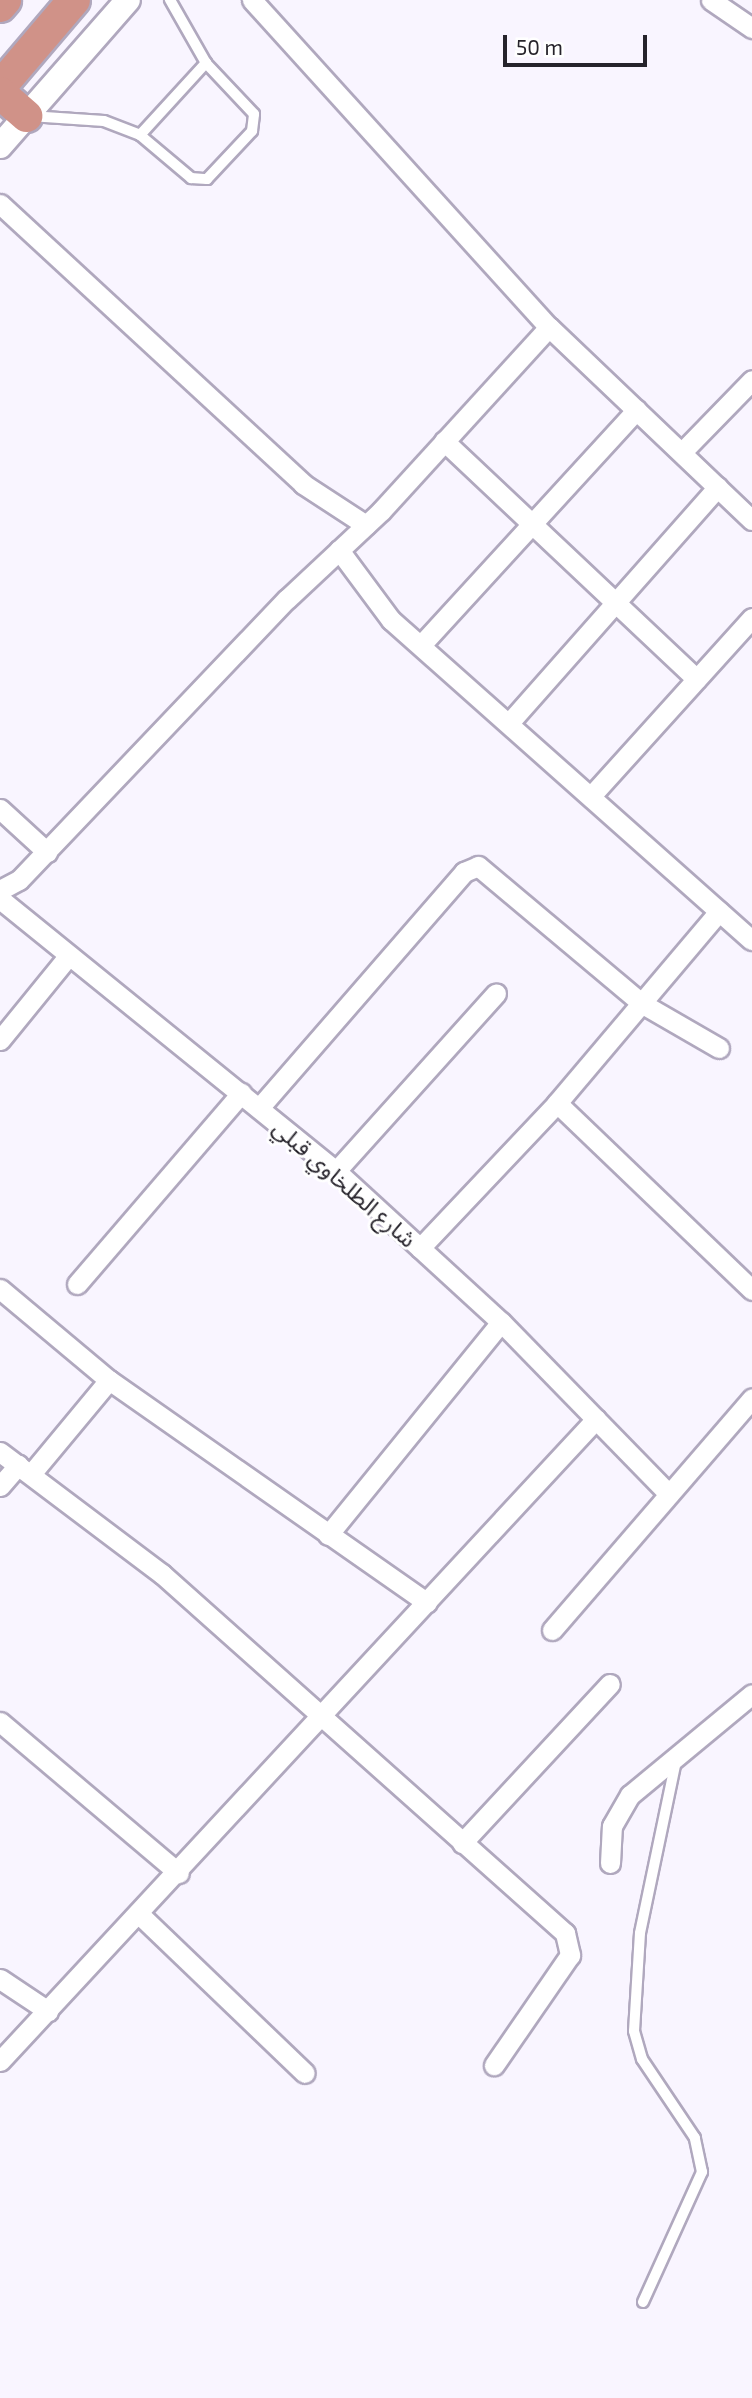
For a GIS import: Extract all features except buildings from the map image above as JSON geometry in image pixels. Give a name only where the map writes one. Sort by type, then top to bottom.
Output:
[{"type":"highway","points":[[0,6],[5,0]]},
{"type":"highway","points":[[0,87],[74,0]]},
{"type":"highway","points":[[0,93],[26,116]]},
{"type":"street","points":[[0,146],[128,0]]},
{"type":"street","points":[[252,0],[549,327],[752,520]]},
{"type":"street","points":[[711,0],[752,28]]},
{"type":"street","points":[[0,205],[303,484],[366,525]]},
{"type":"street","points":[[0,890],[19,880],[366,525],[549,327]]},
{"type":"street","points":[[682,452],[752,380]]},
{"type":"street","points":[[421,645],[636,410]]},
{"type":"street","points":[[444,441],[697,679]]},
{"type":"street","points":[[509,723],[718,487]]},
{"type":"street","points":[[339,550],[371,596],[421,645],[752,940]]},
{"type":"street","points":[[591,796],[752,618]]},
{"type":"street","points":[[0,809],[47,852]]},
{"type":"street","points":[[259,1108],[471,867],[486,868],[641,1003],[719,1048]]},
{"type":"street","name":"شارع الطلخاوي قبلي","points":[[0,899],[336,1171],[500,1322],[668,1493]]},
{"type":"street","points":[[419,1248],[557,1103],[719,911]]},
{"type":"street","points":[[0,1040],[69,955]]},
{"type":"street","points":[[336,1171],[496,993]]},
{"type":"street","points":[[77,1284],[241,1093]]},
{"type":"street","points":[[557,1103],[752,1290]]},
{"type":"street","points":[[0,1290],[109,1380],[427,1603]]},
{"type":"street","points":[[328,1535],[500,1322]]},
{"type":"street","points":[[0,1486],[24,1470],[109,1380]]},
{"type":"street","points":[[552,1630],[752,1398]]},
{"type":"street","points":[[0,2061],[179,1872],[596,1419]]},
{"type":"street","points":[[0,1452],[162,1574],[565,1933],[570,1944],[570,1955],[494,2066]]},
{"type":"street","points":[[462,1843],[610,1684]]},
{"type":"street","points":[[610,1863],[609,1844],[619,1810],[676,1757],[752,1694]]},
{"type":"street","points":[[0,1722],[179,1872]]},
{"type":"street","points":[[139,1915],[305,2073]]},
{"type":"street","points":[[0,1979],[48,2011]]},
{"type":"lane","points":[[26,116],[104,121],[140,135],[199,181],[207,179],[252,131],[254,114],[206,63],[170,0]]},
{"type":"lane","points":[[140,135],[206,63]]},
{"type":"lane","points":[[643,2302],[702,2172],[695,2138],[642,2059],[634,2031],[640,1933],[676,1757]]}]
